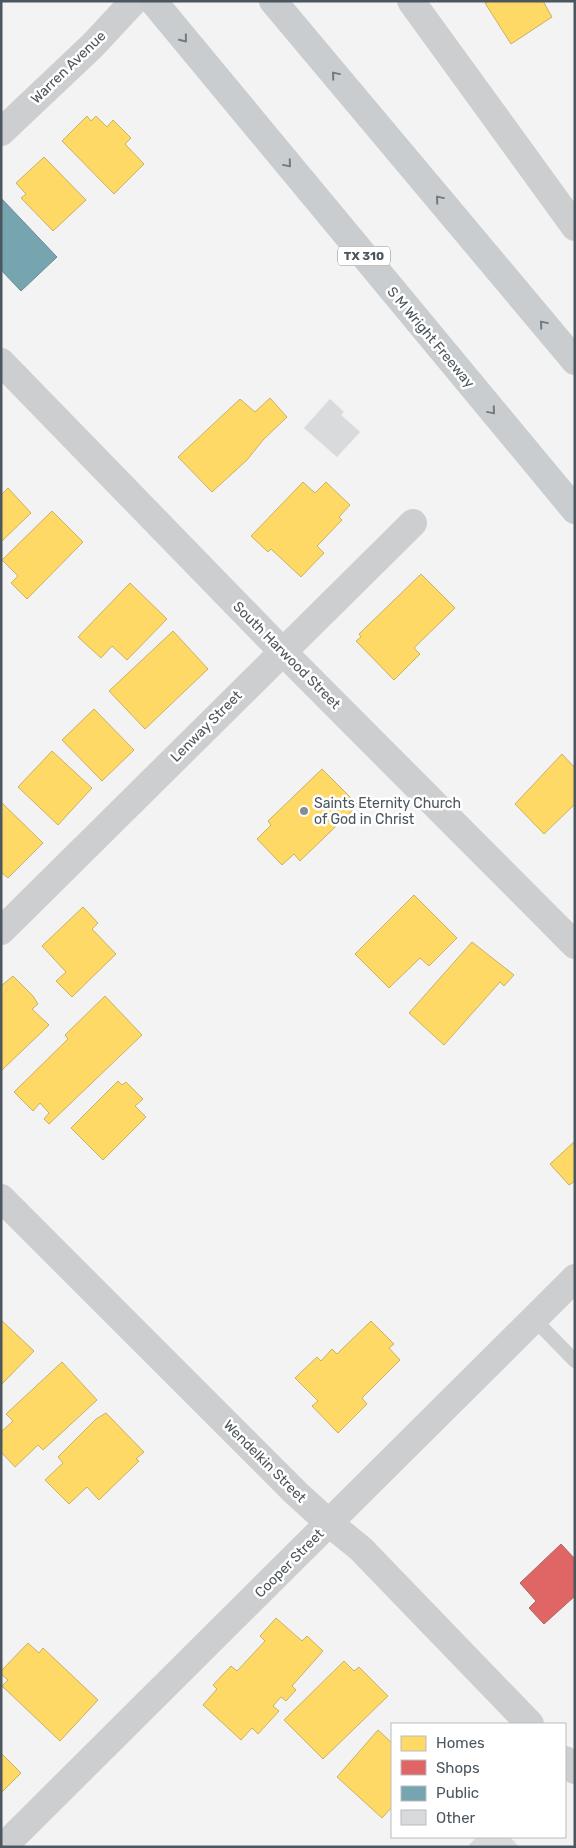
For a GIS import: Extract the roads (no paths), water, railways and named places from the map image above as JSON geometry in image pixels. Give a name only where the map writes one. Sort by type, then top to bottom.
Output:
[{"type":"main road","name":"S M Wright Freeway","points":[[153,1],[575,510]]},
{"type":"main road","points":[[274,1],[575,361]]},
{"type":"street","name":"Warren Avenue","points":[[1,132],[93,45],[134,1]]},
{"type":"street","points":[[411,1],[575,227]]},
{"type":"street","name":"South Harwood Street","points":[[1,362],[283,652],[575,945]]},
{"type":"street","name":"Lenway Street","points":[[1,931],[413,523]]},
{"type":"street","name":"Wendelkin Street","points":[[1,1198],[282,1479],[360,1549],[529,1723]]},
{"type":"street","name":"Cooper Street","points":[[3,1847],[575,1278]]},
{"type":"street","points":[[566,1761],[575,1770]]},
{"type":"lane","points":[[534,1320],[575,1361]]},
{"type":"place","name":"Saints Eternity Church of God in Christ","points":[[304,811]]}]
